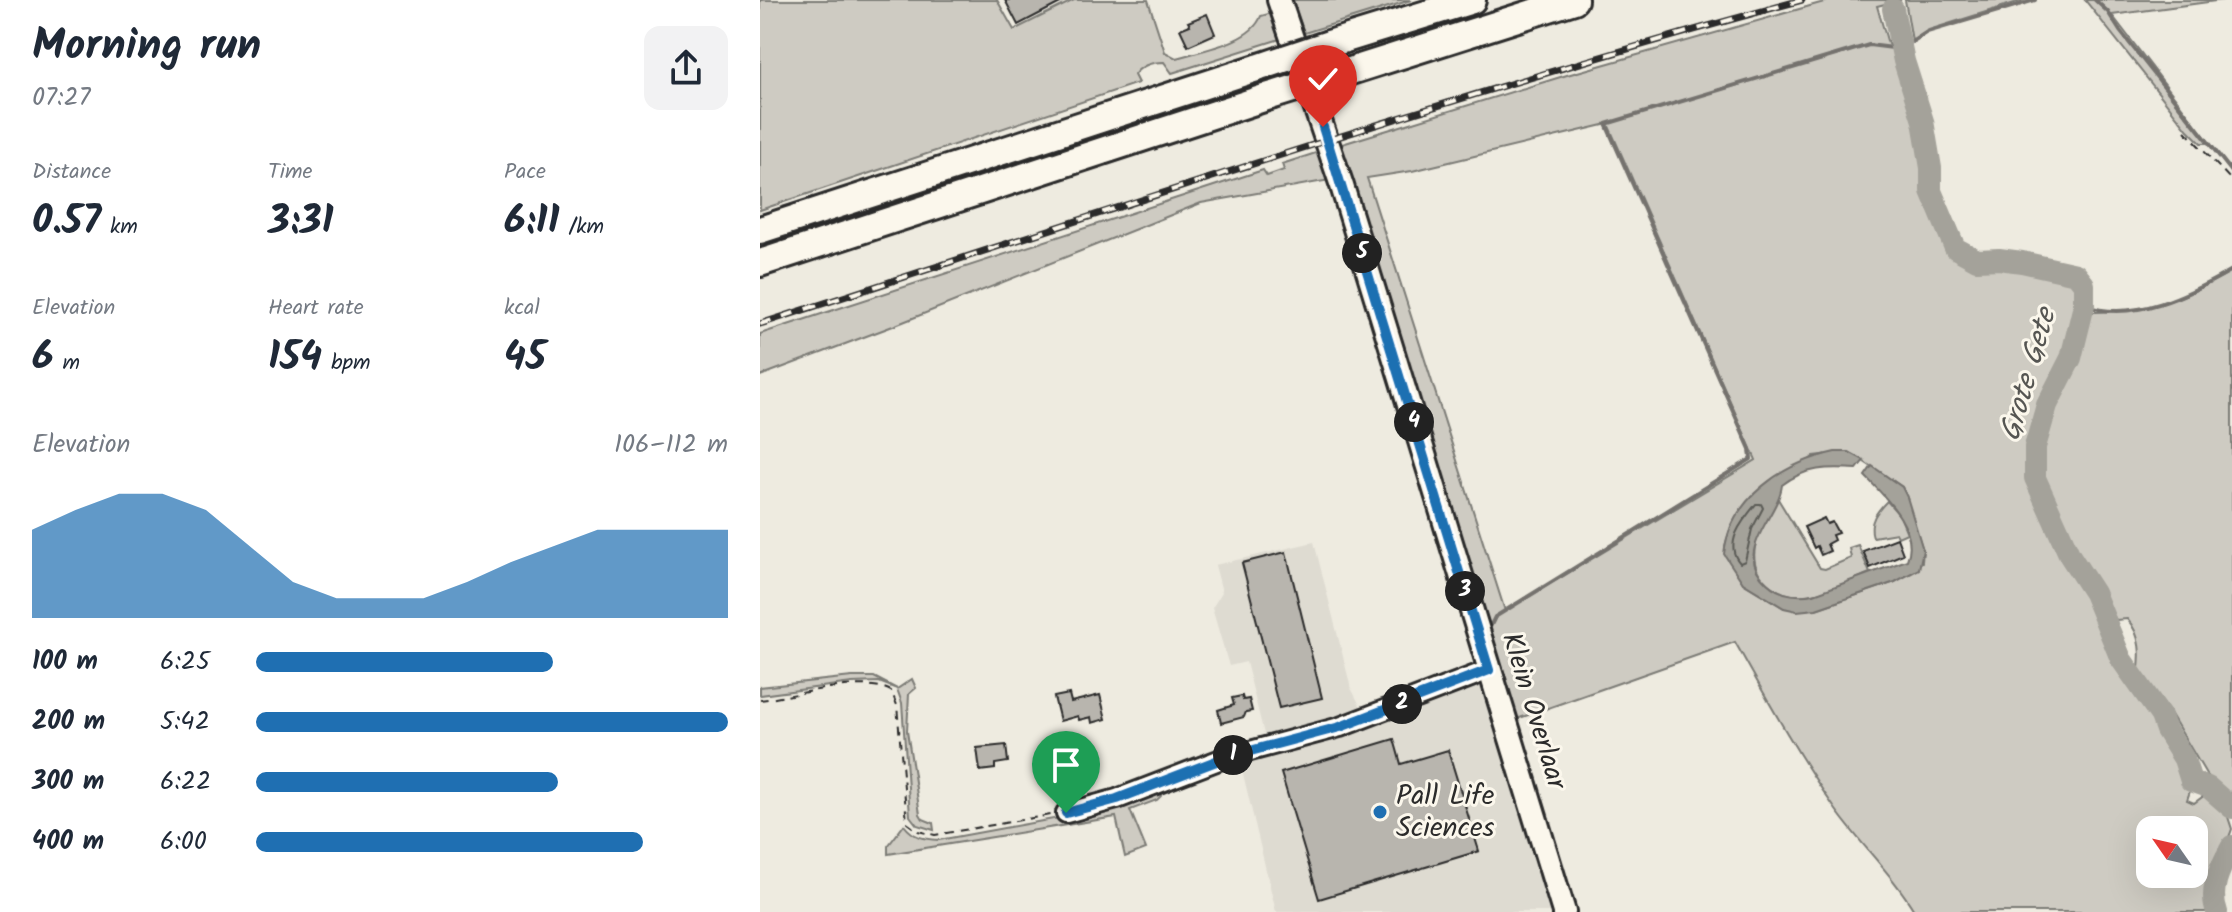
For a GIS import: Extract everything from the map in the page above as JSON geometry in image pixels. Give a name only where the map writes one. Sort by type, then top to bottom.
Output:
[{"type":"highway","points":[[760,230],[1472,0]]},
{"type":"highway","points":[[760,263],[1574,0]]},
{"type":"main road","name":"Klein Overlaar","points":[[1279,0],[1304,69],[1564,912]]},
{"type":"street","points":[[1066,813],[1117,799],[1224,758],[1340,727],[1489,670]]},
{"type":"path","points":[[2185,131],[2232,181]]},
{"type":"path","points":[[760,700],[848,687],[881,686],[891,691],[897,705],[907,823],[925,834],[935,835],[1066,813]]},
{"type":"shaded area","points":[[760,0],[997,0],[1014,30],[1074,0],[1148,0],[1165,52],[1176,58],[1237,39],[1256,25],[1261,16],[1272,13],[1280,39],[1172,73],[1164,62],[1148,65],[1134,75],[1138,83],[760,210]]},
{"type":"shaded area","points":[[1293,0],[1411,0],[1304,33]]},
{"type":"shaded area","points":[[1831,0],[1901,0],[1877,6],[1888,44],[1895,50],[1921,132],[1925,193],[1932,213],[1954,253],[1974,266],[2014,265],[2067,277],[2074,281],[2078,291],[2091,290],[2090,312],[2130,310],[2164,303],[2232,271],[2232,800],[2206,774],[2169,711],[2138,676],[2139,646],[2132,625],[2127,619],[2116,620],[2062,524],[2050,528],[2072,571],[2093,602],[2119,670],[2155,715],[2161,733],[2177,755],[2190,791],[2187,800],[2194,803],[2210,795],[2227,814],[2232,829],[2210,880],[2208,901],[2211,912],[1915,912],[1822,790],[1735,642],[1514,720],[1339,145],[1567,75]],"holes":[[[1608,124],[1756,460],[1505,611],[1367,178],[1412,171]],[[1849,452],[1902,487],[1923,550],[1922,562],[1895,582],[1816,609],[1784,608],[1743,583],[1725,546],[1731,526],[1814,456]]]},
{"type":"shaded area","points":[[1905,0],[2024,0],[1929,30],[1912,41]]},
{"type":"shaded area","points":[[2085,0],[2223,0],[2112,15],[2210,143],[2201,143],[2188,130]]},
{"type":"shaded area","points":[[1322,151],[1330,180],[1201,203],[760,376],[760,334],[1263,170],[1267,176],[1284,170],[1282,164]]},
{"type":"shaded area","points":[[1778,499],[1820,568],[1825,569],[1851,558],[1849,548],[1858,545],[1870,573],[1813,594],[1787,594],[1771,586],[1761,576],[1754,555],[1765,520]]},
{"type":"shaded area","points":[[1887,501],[1900,516],[1907,533],[1898,537],[1896,533],[1873,537],[1873,522]]},
{"type":"shaded area","points":[[1314,542],[1351,688],[1364,713],[1266,742],[1246,662],[1229,666],[1212,608],[1222,592],[1215,565]]},
{"type":"shaded area","points":[[874,677],[897,689],[879,682],[852,683],[760,695],[760,687]]},
{"type":"shaded area","points":[[912,679],[916,688],[909,694],[907,731],[920,814],[923,819],[933,823],[934,830],[917,825],[910,816],[902,703],[897,689]]},
{"type":"shaded area","points":[[1477,684],[1485,690],[1554,912],[1276,912],[1239,757]]},
{"type":"shaded area","points":[[1159,789],[1161,796],[1157,800],[1130,810],[1146,849],[1125,857],[1116,817],[888,854],[888,846],[904,825],[920,837],[939,840],[1108,809]]},
{"type":"water","points":[[1835,452],[1849,452],[1864,460],[1857,469],[1818,470],[1799,475],[1782,485],[1755,547],[1757,571],[1777,590],[1808,595],[1907,560],[1910,548],[1904,525],[1890,503],[1865,476],[1872,466],[1902,487],[1907,497],[1923,550],[1919,569],[1895,582],[1816,609],[1797,611],[1784,608],[1743,583],[1724,554],[1728,534],[1748,500],[1763,486],[1797,465]]},
{"type":"building","points":[[1005,0],[1066,0],[1018,25]]},
{"type":"building","points":[[1207,14],[1215,34],[1188,46],[1180,29]]},
{"type":"building","points":[[1824,518],[1827,524],[1832,522],[1838,533],[1832,535],[1834,540],[1827,544],[1830,551],[1821,555],[1804,527]]},
{"type":"building","points":[[1897,538],[1903,554],[1870,568],[1863,551]]},
{"type":"building","points":[[1286,552],[1322,698],[1279,708],[1242,563]]},
{"type":"building","points":[[1069,694],[1071,702],[1100,695],[1106,719],[1092,723],[1091,717],[1079,720],[1078,716],[1060,721],[1054,697]]},
{"type":"building","points":[[1242,696],[1243,700],[1249,699],[1252,711],[1246,712],[1244,717],[1221,723],[1218,710],[1234,705],[1232,698]]},
{"type":"building","name":"Pall Life Sciences","points":[[1394,739],[1401,764],[1448,750],[1479,851],[1319,899],[1281,773]]},
{"type":"building","points":[[1006,745],[1008,762],[995,764],[995,769],[980,771],[977,748]]},
{"type":"waterway","points":[[1490,627],[1495,617],[1751,459],[1750,449],[1606,124],[1869,45],[1901,49],[1927,32],[2035,0]]},
{"type":"waterway","points":[[2095,0],[2108,12],[2232,172]]},
{"type":"waterway","name":"Grote Gete","points":[[1893,9],[1904,61],[1923,121],[1931,168],[1931,191],[1955,248],[1977,260],[2022,262],[2076,274],[2084,284],[2084,305],[2071,358],[2047,405],[2035,447],[2035,478],[2070,556],[2094,593],[2121,659],[2161,716],[2184,759],[2191,781],[2208,787],[2232,808]]},
{"type":"waterway","points":[[2084,305],[2102,310],[2141,309],[2179,297],[2232,270]]},
{"type":"waterway","name":"Grote Gete","points":[[2217,912],[2215,886],[2232,846]]},
{"type":"railway","points":[[760,324],[1409,115],[1802,0]]},
{"type":"place","name":"Pall Life Sciences","points":[[1380,812]]},
{"type":"route","points":[[1066,813],[1117,799],[1224,758],[1340,727],[1489,670],[1323,127]]}]
